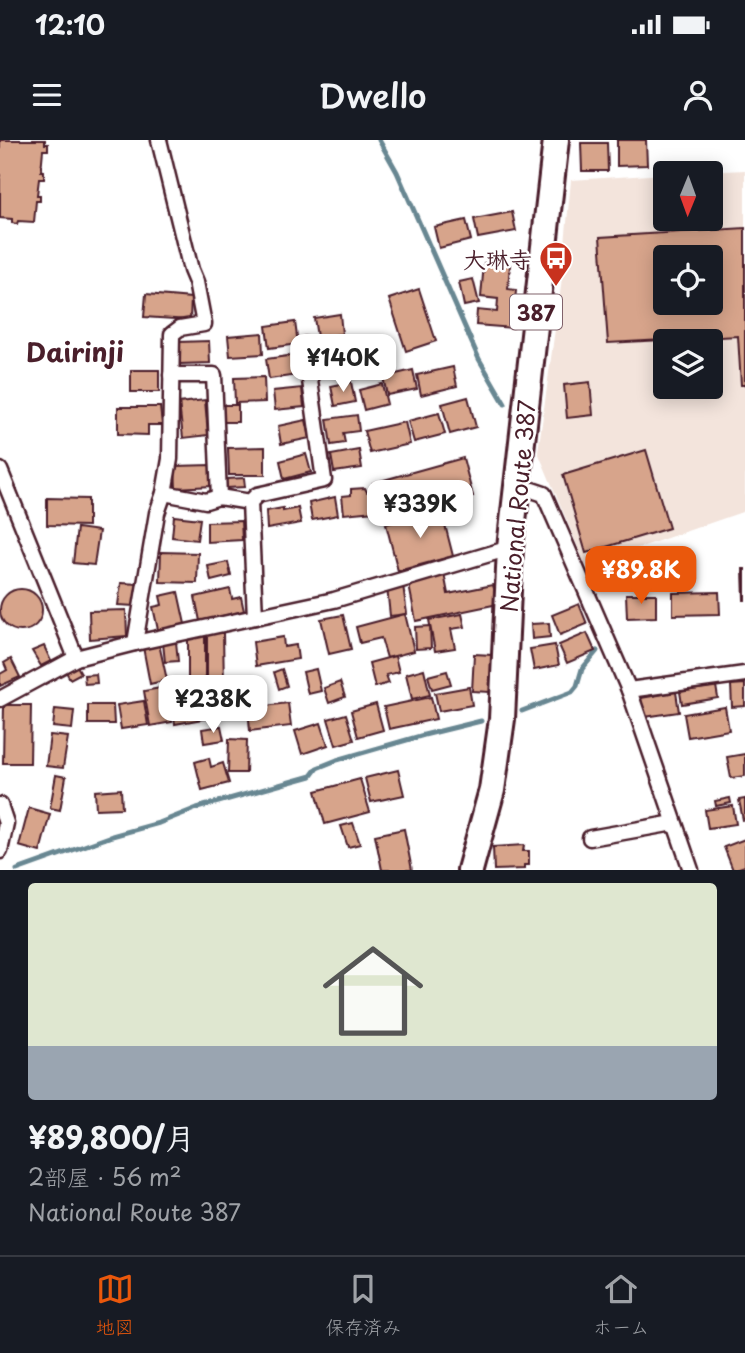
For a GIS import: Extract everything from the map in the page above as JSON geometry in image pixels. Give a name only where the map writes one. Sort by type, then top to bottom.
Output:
[{"type":"highway","name":"National Route 387","points":[[470,870],[492,790],[498,754],[510,548],[556,140]]},
{"type":"street","points":[[135,643],[157,513],[164,493],[170,459],[172,334],[180,328],[204,324],[196,282],[159,140]]},
{"type":"street","points":[[256,617],[250,502],[257,495],[324,480],[305,345]]},
{"type":"street","points":[[171,375],[214,375],[219,497]]},
{"type":"street","points":[[0,470],[76,658]]},
{"type":"street","points":[[517,485],[544,494],[629,690],[691,870]]},
{"type":"street","points":[[164,493],[206,501],[219,497],[250,502]]},
{"type":"street","points":[[0,699],[76,658],[334,600],[510,548]]},
{"type":"street","points":[[629,690],[745,674]]},
{"type":"street","points":[[0,805],[6,823],[0,851]]},
{"type":"street","points":[[590,838],[674,823]]},
{"type":"shaded area","points":[[745,170],[745,511],[586,566],[538,452],[561,286],[571,180],[653,175],[653,231],[723,231],[723,171]]},
{"type":"building","points":[[0,140],[45,140],[45,144],[48,144],[48,150],[43,150],[41,171],[44,171],[44,179],[39,179],[37,195],[40,195],[40,201],[36,201],[34,222],[18,221],[17,224],[12,223],[12,219],[0,218]]},
{"type":"building","points":[[617,140],[646,140],[647,165],[617,166]]},
{"type":"building","points":[[581,143],[607,143],[608,171],[582,171]]},
{"type":"building","points":[[512,212],[516,231],[478,238],[474,219]]},
{"type":"building","points":[[466,220],[471,240],[439,248],[434,227]]},
{"type":"building","points":[[745,228],[745,385],[741,385],[738,336],[723,337],[723,329],[653,329],[653,341],[608,343],[600,237]]},
{"type":"building","points":[[484,263],[510,265],[508,289],[516,290],[513,328],[476,325],[477,310],[497,312],[498,299],[481,297]]},
{"type":"building","points":[[473,279],[479,303],[464,306],[459,282]]},
{"type":"building","points":[[419,289],[436,341],[406,351],[389,299]]},
{"type":"building","points":[[146,294],[191,298],[190,320],[144,317]]},
{"type":"building","points":[[340,314],[342,334],[317,337],[314,318]]},
{"type":"building","points":[[295,322],[298,344],[269,348],[266,326]]},
{"type":"building","points":[[262,333],[263,354],[230,356],[228,336]]},
{"type":"building","points":[[209,341],[210,363],[179,364],[178,342]]},
{"type":"building","points":[[295,355],[298,375],[269,379],[266,359]]},
{"type":"building","points":[[343,355],[345,373],[319,376],[317,358]]},
{"type":"building","points":[[453,367],[457,386],[421,395],[417,375]]},
{"type":"building","points":[[131,370],[159,370],[159,392],[131,392]]},
{"type":"building","points":[[413,370],[417,389],[387,395],[383,377]]},
{"type":"building","points":[[264,377],[265,402],[235,403],[234,378]]},
{"type":"building","points":[[351,382],[355,402],[335,406],[331,386]]},
{"type":"building","points":[[590,382],[593,415],[567,418],[564,385]]},
{"type":"building","points":[[382,384],[387,404],[364,410],[359,390]]},
{"type":"building","points":[[302,388],[304,407],[275,410],[273,391]]},
{"type":"building","points":[[468,397],[476,427],[450,434],[442,404]]},
{"type":"building","points":[[205,400],[208,435],[183,438],[179,403]]},
{"type":"building","points":[[223,405],[238,405],[238,422],[223,422]]},
{"type":"building","points":[[118,407],[160,407],[162,425],[148,425],[148,435],[118,434]]},
{"type":"building","points":[[439,413],[445,434],[414,442],[408,421]]},
{"type":"building","points":[[357,415],[359,431],[343,433],[345,443],[331,445],[327,419]]},
{"type":"building","points":[[306,420],[310,438],[281,444],[278,426]]},
{"type":"building","points":[[405,422],[410,444],[370,453],[364,431]]},
{"type":"building","points":[[265,447],[265,475],[229,475],[228,448]]},
{"type":"building","points":[[359,450],[362,468],[334,472],[331,455]]},
{"type":"building","points":[[646,450],[669,528],[586,553],[563,475]]},
{"type":"building","points":[[306,454],[311,472],[284,479],[280,461]]},
{"type":"building","points":[[463,458],[473,496],[383,520],[373,483]]},
{"type":"building","points":[[211,465],[212,486],[176,488],[175,466]]},
{"type":"building","points":[[244,478],[245,487],[227,488],[226,479]]},
{"type":"building","points":[[365,488],[367,492],[372,492],[374,511],[344,514],[342,496],[351,495],[351,489]]},
{"type":"building","points":[[335,497],[338,515],[312,520],[309,503]]},
{"type":"building","points":[[47,498],[88,499],[88,526],[47,525]]},
{"type":"building","points":[[283,508],[283,511],[298,508],[301,523],[267,529],[266,511]]},
{"type":"building","points":[[441,509],[453,556],[398,571],[386,524]]},
{"type":"building","points":[[174,516],[200,519],[197,540],[172,537]]},
{"type":"building","points":[[241,521],[242,540],[207,542],[207,522]]},
{"type":"building","points":[[77,528],[99,531],[94,565],[73,563]]},
{"type":"building","points":[[161,552],[198,553],[197,583],[160,582]]},
{"type":"building","points":[[228,562],[231,576],[211,581],[208,566]]},
{"type":"building","points":[[745,569],[745,600],[744,600]]},
{"type":"building","points":[[444,573],[448,594],[493,585],[498,604],[416,621],[408,580]]},
{"type":"building","points":[[121,583],[139,584],[135,606],[118,605]]},
{"type":"building","points":[[403,585],[407,614],[390,616],[387,587]]},
{"type":"building","points":[[21,589],[36,595],[42,610],[36,625],[21,631],[6,625],[0,610],[6,595]]},
{"type":"building","points":[[230,589],[232,599],[241,597],[244,611],[200,621],[195,597]]},
{"type":"building","points":[[178,592],[185,624],[158,630],[153,607],[162,605],[160,596]]},
{"type":"building","points":[[719,592],[720,614],[673,615],[673,593]]},
{"type":"building","points":[[626,594],[656,594],[656,617],[627,618]]},
{"type":"building","points":[[579,604],[587,624],[560,635],[552,615]]},
{"type":"building","points":[[126,610],[127,636],[90,639],[89,611]]},
{"type":"building","points":[[405,614],[414,651],[387,658],[381,638],[360,643],[356,627]]},
{"type":"building","points":[[462,614],[465,627],[451,629],[455,648],[435,651],[429,620]]},
{"type":"building","points":[[343,615],[351,649],[329,654],[321,619]]},
{"type":"building","points":[[549,623],[550,637],[532,639],[531,624]]},
{"type":"building","points":[[430,626],[431,648],[416,649],[415,627]]},
{"type":"building","points":[[207,633],[223,633],[224,686],[207,686]]},
{"type":"building","points":[[587,633],[595,651],[567,663],[559,645]]},
{"type":"building","points":[[188,634],[205,634],[205,684],[188,684]]},
{"type":"building","points":[[283,637],[284,647],[296,645],[298,659],[256,666],[253,642]]},
{"type":"building","points":[[176,642],[178,661],[165,662],[163,643]]},
{"type":"building","points":[[159,644],[167,680],[150,684],[143,647]]},
{"type":"building","points":[[555,645],[559,665],[534,670],[530,649]]},
{"type":"building","points":[[44,646],[51,661],[41,666],[32,651]]},
{"type":"building","points":[[474,654],[492,655],[490,692],[472,691]]},
{"type":"building","points":[[395,656],[399,672],[386,675],[389,683],[375,687],[369,663]]},
{"type":"building","points":[[11,659],[20,677],[0,686],[0,674],[7,670],[4,663]]},
{"type":"building","points":[[76,664],[81,673],[70,679],[65,670]]},
{"type":"building","points":[[282,669],[287,686],[279,689],[274,672]]},
{"type":"building","points":[[316,669],[321,691],[308,694],[303,672]]},
{"type":"building","points":[[424,669],[430,695],[412,699],[406,674]]},
{"type":"building","points":[[447,671],[451,684],[432,689],[428,676]]},
{"type":"building","points":[[96,674],[97,683],[85,684],[84,675]]},
{"type":"building","points":[[340,682],[345,697],[329,703],[324,688]]},
{"type":"building","points":[[745,684],[745,706],[732,707],[731,685]]},
{"type":"building","points":[[716,686],[718,698],[682,704],[680,692]]},
{"type":"building","points":[[166,687],[172,722],[150,726],[144,691]]},
{"type":"building","points":[[469,687],[472,705],[439,711],[435,693]]},
{"type":"building","points":[[231,688],[233,715],[211,716],[209,689]]},
{"type":"building","points":[[676,692],[679,712],[644,717],[641,698]]},
{"type":"building","points":[[204,693],[208,718],[175,724],[171,698]]},
{"type":"building","points":[[431,697],[436,719],[389,729],[384,707]]},
{"type":"building","points":[[144,701],[148,725],[121,729],[117,705]]},
{"type":"building","points":[[288,703],[291,726],[250,731],[248,708]]},
{"type":"building","points":[[376,704],[383,730],[358,737],[351,711]]},
{"type":"building","points":[[4,705],[31,705],[30,763],[3,763]]},
{"type":"building","points":[[88,705],[113,705],[114,724],[88,724]]},
{"type":"building","points":[[725,707],[729,730],[688,737],[684,714]]},
{"type":"building","points":[[55,709],[74,711],[72,729],[53,727]]},
{"type":"building","points":[[346,714],[354,740],[336,745],[328,719]]},
{"type":"building","points":[[321,723],[328,745],[302,754],[295,731]]},
{"type":"building","points":[[221,726],[224,740],[204,743],[202,729]]},
{"type":"building","points":[[50,735],[68,737],[63,768],[46,766]]},
{"type":"building","points":[[229,739],[247,740],[246,773],[228,773]]},
{"type":"building","points":[[745,754],[745,776],[731,778],[727,757]]},
{"type":"building","points":[[209,758],[211,767],[223,763],[229,783],[202,790],[195,762]]},
{"type":"building","points":[[398,770],[404,795],[371,802],[365,778]]},
{"type":"building","points":[[56,775],[66,777],[60,810],[50,808]]},
{"type":"building","points":[[360,779],[370,812],[325,824],[316,791]]},
{"type":"building","points":[[121,789],[122,808],[96,809],[95,791]]},
{"type":"building","points":[[730,798],[731,803],[716,806],[715,801]]},
{"type":"building","points":[[745,799],[745,819],[743,820],[739,800]]},
{"type":"building","points":[[733,806],[736,824],[708,828],[705,810]]},
{"type":"building","points":[[29,808],[50,814],[40,852],[19,846]]},
{"type":"building","points":[[353,823],[360,844],[348,847],[341,826]]},
{"type":"building","points":[[404,829],[412,870],[382,870],[375,835]]},
{"type":"building","points":[[745,839],[745,866],[733,870],[724,847]]},
{"type":"building","points":[[524,845],[523,851],[529,851],[529,865],[524,865],[524,869],[494,870],[493,847]]},
{"type":"waterway","points":[[379,140],[397,172],[479,359],[505,404]]},
{"type":"waterway","points":[[522,711],[572,692],[577,686],[582,669],[597,651]]},
{"type":"waterway","points":[[17,870],[197,808],[311,776],[317,768],[337,760],[481,721]]},
{"type":"place","name":"大琳寺","points":[[556,288]]},
{"type":"district","name":"Dairinji","points":[[75,351]]}]
